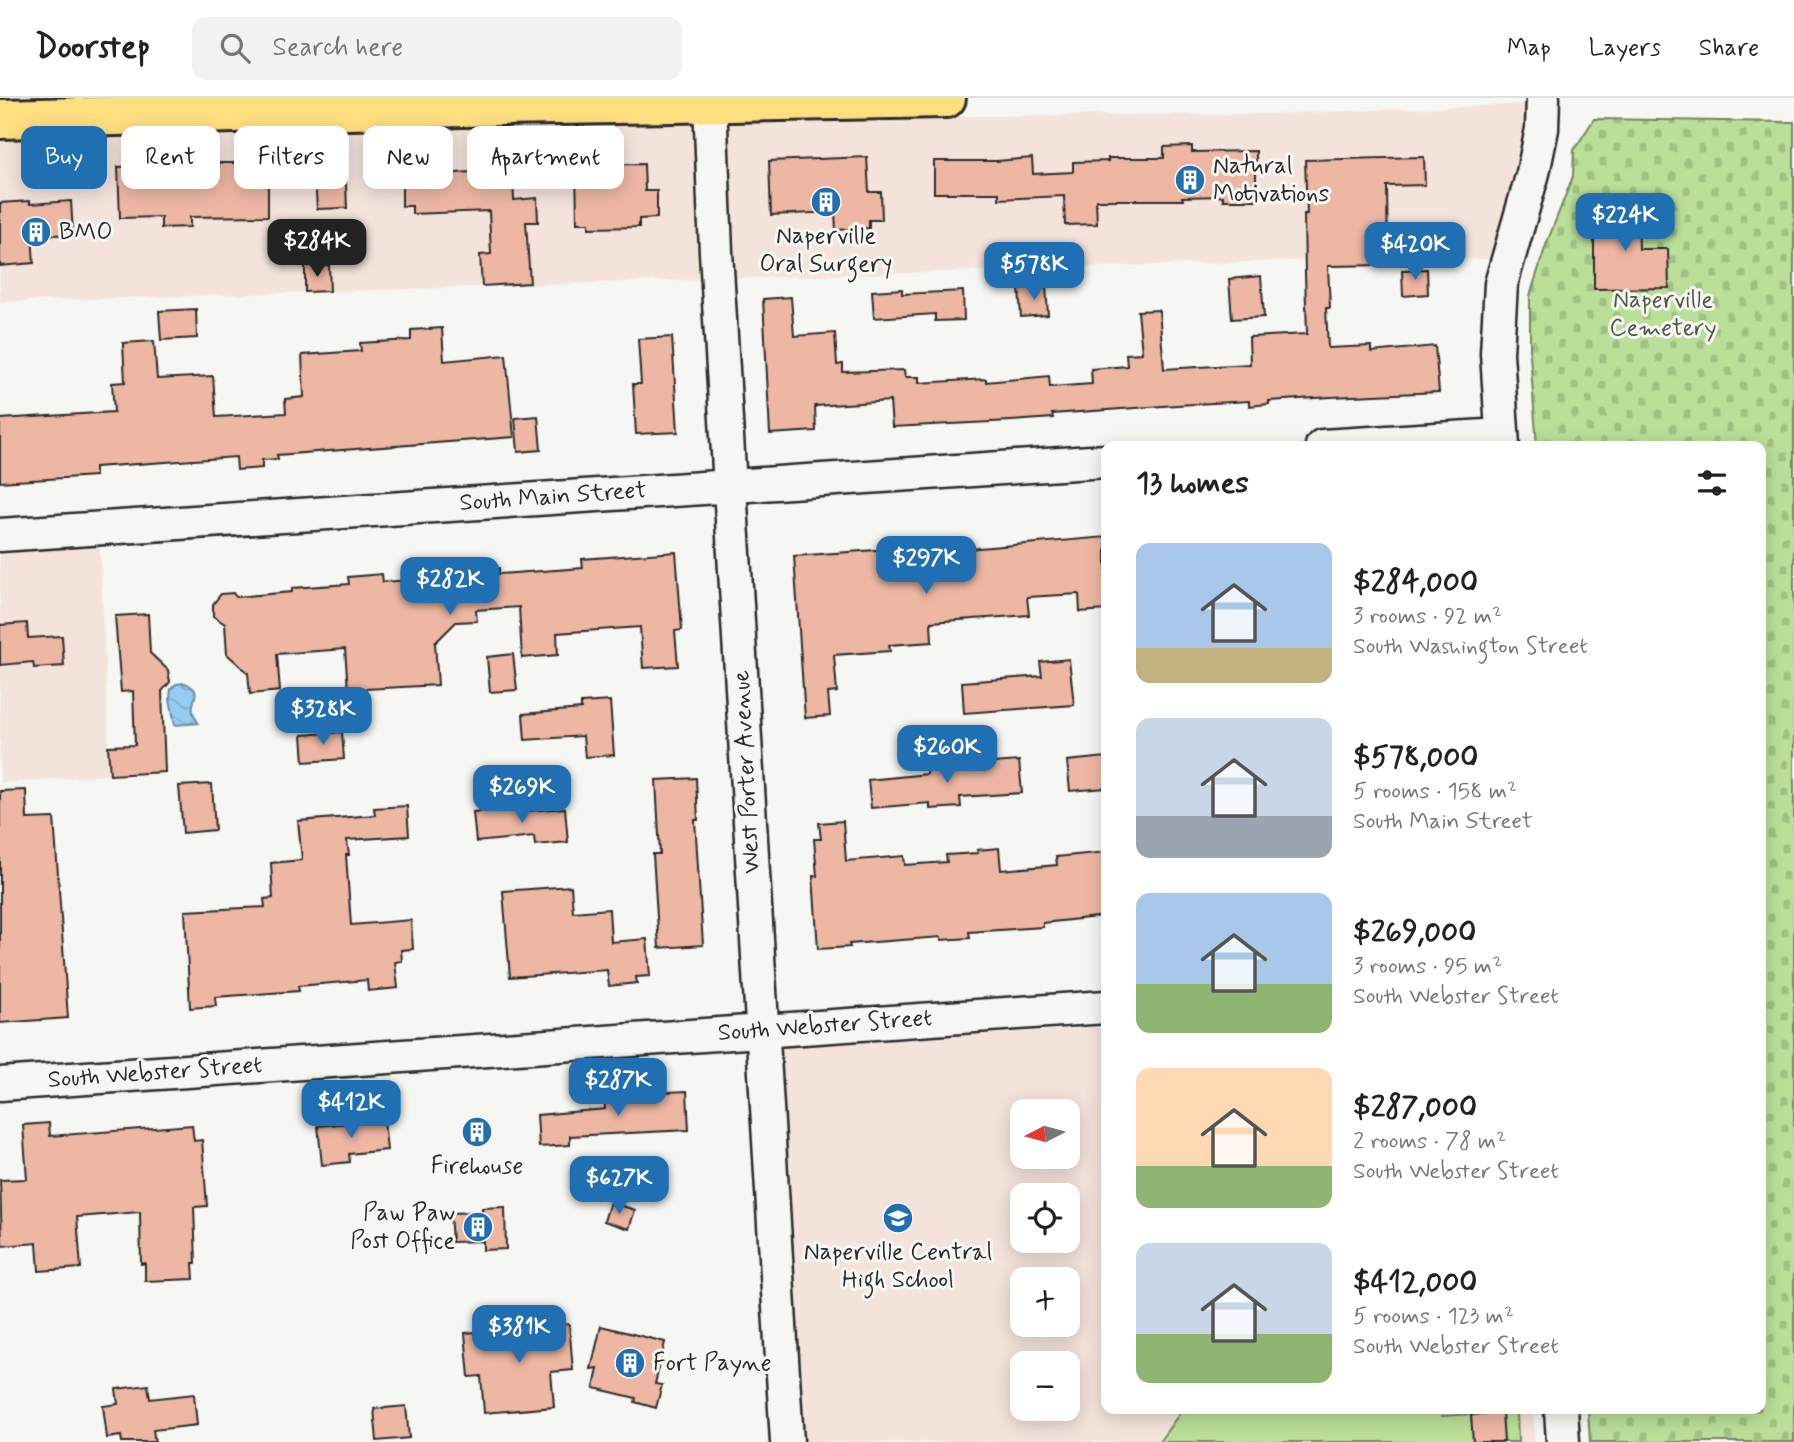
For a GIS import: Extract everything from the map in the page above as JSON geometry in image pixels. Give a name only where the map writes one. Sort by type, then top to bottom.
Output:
[{"type":"main road","points":[[0,119],[946,98]]},
{"type":"street","points":[[1473,441],[1503,440],[1497,353],[1500,284],[1533,173],[1542,129],[1543,98]]},
{"type":"street","name":"West Porter Avenue","points":[[710,102],[716,252],[787,1442]]},
{"type":"street","name":"South Main Street","points":[[0,535],[1101,461]]},
{"type":"street","name":"South Webster Street","points":[[0,1084],[1101,1007]]},
{"type":"street","points":[[1561,1414],[1563,1442]]},
{"type":"shaded area","points":[[1531,104],[1490,264],[1488,259],[1280,261],[0,302],[0,135],[21,134],[21,189],[107,189],[107,132],[121,132],[121,189],[220,189],[220,130],[234,129],[234,189],[349,189],[349,127],[363,126],[363,189],[453,189],[453,126],[376,126],[710,118],[1269,114]]},
{"type":"shaded area","points":[[99,530],[110,775],[0,783],[0,538]]},
{"type":"shaded area","name":"Naperville Central High School","points":[[1101,1027],[1101,1414],[1533,1414],[1535,1442],[788,1442],[763,1048]]},
{"type":"green space","name":"Naperville Cemetery","points":[[1594,119],[1794,122],[1794,1442],[1590,1442],[1588,1414],[1766,1414],[1766,441],[1537,441],[1530,355],[1530,296],[1546,245],[1573,176],[1574,150]]},
{"type":"green space","points":[[1179,1414],[1517,1414],[1518,1442],[1159,1442]]},
{"type":"water","points":[[185,683],[196,693],[193,713],[198,723],[175,725],[171,689],[176,684]]},
{"type":"building","points":[[1192,146],[1192,152],[1256,151],[1256,200],[1223,200],[1223,196],[1182,197],[1183,200],[1096,200],[1097,224],[1065,225],[1064,196],[999,199],[999,193],[934,193],[934,161],[1032,158],[1033,174],[1073,172],[1073,162],[1108,161],[1108,158],[1164,158],[1164,147]]},
{"type":"building","name":"Naperville Oral Surgery","points":[[867,157],[869,192],[881,192],[882,220],[869,220],[869,228],[836,230],[835,212],[771,215],[769,161]]},
{"type":"building","points":[[1424,157],[1425,185],[1387,186],[1388,265],[1328,266],[1328,348],[1371,346],[1371,352],[1435,346],[1439,392],[1269,401],[1269,404],[1249,406],[1249,401],[1177,405],[1052,414],[1053,418],[892,427],[890,401],[815,406],[816,431],[770,434],[763,299],[791,297],[794,336],[835,333],[837,365],[843,364],[843,372],[904,370],[905,377],[919,377],[919,383],[986,379],[986,382],[1049,376],[1050,387],[1092,384],[1091,369],[1127,366],[1126,354],[1142,353],[1138,311],[1159,310],[1164,369],[1250,364],[1249,337],[1307,334],[1305,160]]},
{"type":"building","points":[[220,163],[234,163],[234,189],[268,189],[268,216],[190,217],[190,227],[161,228],[161,217],[120,218],[118,167],[121,167],[121,189],[220,189]]},
{"type":"building","points":[[624,164],[644,164],[645,191],[657,191],[657,218],[639,219],[639,227],[589,228],[589,223],[577,223],[576,189],[624,189]]},
{"type":"building","points":[[467,172],[467,189],[513,189],[514,200],[537,198],[538,222],[526,222],[530,283],[482,286],[480,255],[491,254],[489,211],[412,214],[412,206],[402,206],[402,189],[453,189],[453,173]]},
{"type":"building","points":[[316,189],[346,189],[347,208],[317,209]]},
{"type":"building","name":"BMO","points":[[30,201],[30,204],[71,201],[73,234],[32,236],[34,263],[0,266],[0,203]]},
{"type":"building","points":[[1594,206],[1638,206],[1639,249],[1668,249],[1669,288],[1594,289]]},
{"type":"building","points":[[329,265],[330,291],[305,292],[305,266]]},
{"type":"building","points":[[1427,269],[1428,294],[1403,296],[1402,270]]},
{"type":"building","points":[[1261,276],[1264,317],[1232,319],[1229,279]]},
{"type":"building","points":[[1046,286],[1048,315],[1021,317],[1019,288]]},
{"type":"building","points":[[902,289],[902,294],[963,291],[964,320],[935,321],[935,314],[874,318],[872,291]]},
{"type":"building","points":[[196,309],[197,338],[161,340],[159,311]]},
{"type":"building","points":[[442,328],[444,361],[506,355],[514,437],[277,455],[278,459],[262,460],[262,468],[237,470],[236,457],[95,467],[95,476],[0,482],[0,419],[114,412],[112,383],[125,382],[123,343],[154,341],[157,379],[213,376],[216,417],[286,413],[285,399],[304,397],[302,355],[361,351],[360,343],[411,340],[411,330]]},
{"type":"building","points":[[672,337],[678,432],[636,434],[633,384],[641,384],[638,339]]},
{"type":"building","points":[[538,416],[541,450],[518,452],[515,418]]},
{"type":"building","points":[[1101,537],[1101,610],[1080,612],[1079,594],[1027,597],[1029,615],[931,622],[932,642],[889,645],[890,651],[834,655],[837,692],[828,693],[830,716],[805,718],[794,556],[917,547],[916,541],[943,539],[944,551]]},
{"type":"building","points":[[676,552],[682,630],[675,631],[678,666],[643,668],[640,627],[557,633],[558,655],[522,658],[519,607],[476,610],[477,621],[456,622],[435,643],[438,685],[348,690],[345,649],[277,654],[280,691],[250,694],[248,673],[227,654],[225,624],[213,616],[213,604],[221,594],[233,593],[236,597],[292,592],[292,588],[349,584],[348,577],[382,574],[383,582],[456,577],[456,571],[499,568],[499,574],[583,568],[582,559]]},
{"type":"building","points":[[148,614],[150,653],[168,670],[170,682],[162,691],[165,772],[110,775],[108,746],[135,745],[133,691],[121,692],[115,616]]},
{"type":"building","points":[[27,623],[28,638],[62,636],[64,666],[34,668],[33,662],[0,665],[0,625]]},
{"type":"building","points":[[513,654],[517,690],[490,692],[487,657]]},
{"type":"building","points":[[1069,659],[1074,705],[964,713],[962,682],[1042,676],[1040,662]]},
{"type":"building","points":[[610,701],[614,755],[585,757],[583,736],[525,740],[523,714],[581,709],[581,703]]},
{"type":"building","points":[[342,732],[344,759],[304,762],[302,735]]},
{"type":"building","points":[[1101,758],[1101,788],[1070,791],[1067,761]]},
{"type":"building","points":[[1019,761],[1022,793],[960,797],[961,807],[930,809],[930,803],[871,808],[868,780],[927,774],[927,768]]},
{"type":"building","points":[[696,778],[698,820],[695,820],[703,945],[659,948],[653,854],[660,854],[656,780]]},
{"type":"building","points":[[212,784],[215,830],[183,833],[179,786]]},
{"type":"building","points":[[26,790],[27,819],[54,818],[68,1018],[0,1023],[0,791]]},
{"type":"building","points":[[407,806],[409,836],[347,840],[349,855],[346,855],[351,925],[411,920],[413,949],[401,950],[402,961],[395,962],[398,988],[368,991],[367,980],[298,986],[299,991],[215,997],[216,1006],[190,1008],[185,911],[265,907],[264,899],[273,898],[271,863],[302,860],[298,821],[375,815],[374,808]]},
{"type":"building","points":[[526,807],[527,811],[565,808],[568,842],[535,845],[534,836],[476,842],[473,812]]},
{"type":"building","points":[[843,821],[846,861],[904,856],[905,865],[947,862],[946,855],[978,853],[977,850],[999,848],[1001,870],[1057,865],[1056,857],[1101,852],[1101,917],[1043,923],[1043,927],[969,932],[970,938],[941,940],[941,937],[818,949],[813,876],[817,876],[814,839],[821,839],[819,823]]},
{"type":"building","points":[[571,886],[573,912],[609,909],[611,942],[647,939],[650,976],[636,977],[637,983],[609,986],[607,970],[510,977],[503,891]]},
{"type":"building","points":[[687,1091],[689,1130],[570,1136],[570,1145],[539,1147],[537,1115],[605,1109],[604,1095]]},
{"type":"building","points":[[384,1120],[387,1150],[349,1154],[350,1162],[322,1165],[318,1126]]},
{"type":"building","points":[[49,1123],[50,1136],[192,1125],[194,1141],[202,1140],[207,1206],[194,1207],[194,1279],[145,1281],[145,1263],[141,1264],[140,1212],[77,1217],[81,1268],[39,1271],[37,1243],[2,1246],[0,1180],[27,1179],[23,1125]]},
{"type":"building","points":[[610,1202],[635,1210],[629,1229],[604,1221]]},
{"type":"building","name":"Paw Paw Post Office","points":[[505,1207],[506,1249],[483,1250],[483,1241],[452,1242],[450,1213],[482,1212],[482,1208]]},
{"type":"building","points":[[569,1324],[573,1370],[551,1372],[554,1407],[484,1413],[481,1376],[469,1377],[465,1333]]},
{"type":"building","name":"Fort Payne","points":[[601,1326],[665,1342],[655,1384],[662,1385],[656,1408],[635,1402],[636,1398],[594,1388],[598,1368],[591,1369]]},
{"type":"building","points":[[148,1385],[150,1399],[194,1394],[197,1425],[153,1430],[155,1442],[122,1442],[121,1436],[107,1438],[103,1406],[118,1404],[116,1389]]},
{"type":"building","points":[[406,1406],[409,1438],[377,1441],[374,1409]]},
{"type":"building","points":[[1502,1414],[1504,1442],[1473,1442],[1471,1415]]},
{"type":"place","name":"Natural Motivations","points":[[1190,180]]},
{"type":"place","name":"Naperville Oral Surgery","points":[[826,202]]},
{"type":"place","name":"BMO","points":[[36,232]]},
{"type":"place","name":"Firehouse","points":[[477,1132]]},
{"type":"place","name":"Naperville Central High School","points":[[898,1218]]},
{"type":"place","name":"Paw Paw Post Office","points":[[478,1227]]},
{"type":"place","name":"Fort Payne","points":[[630,1363]]}]
